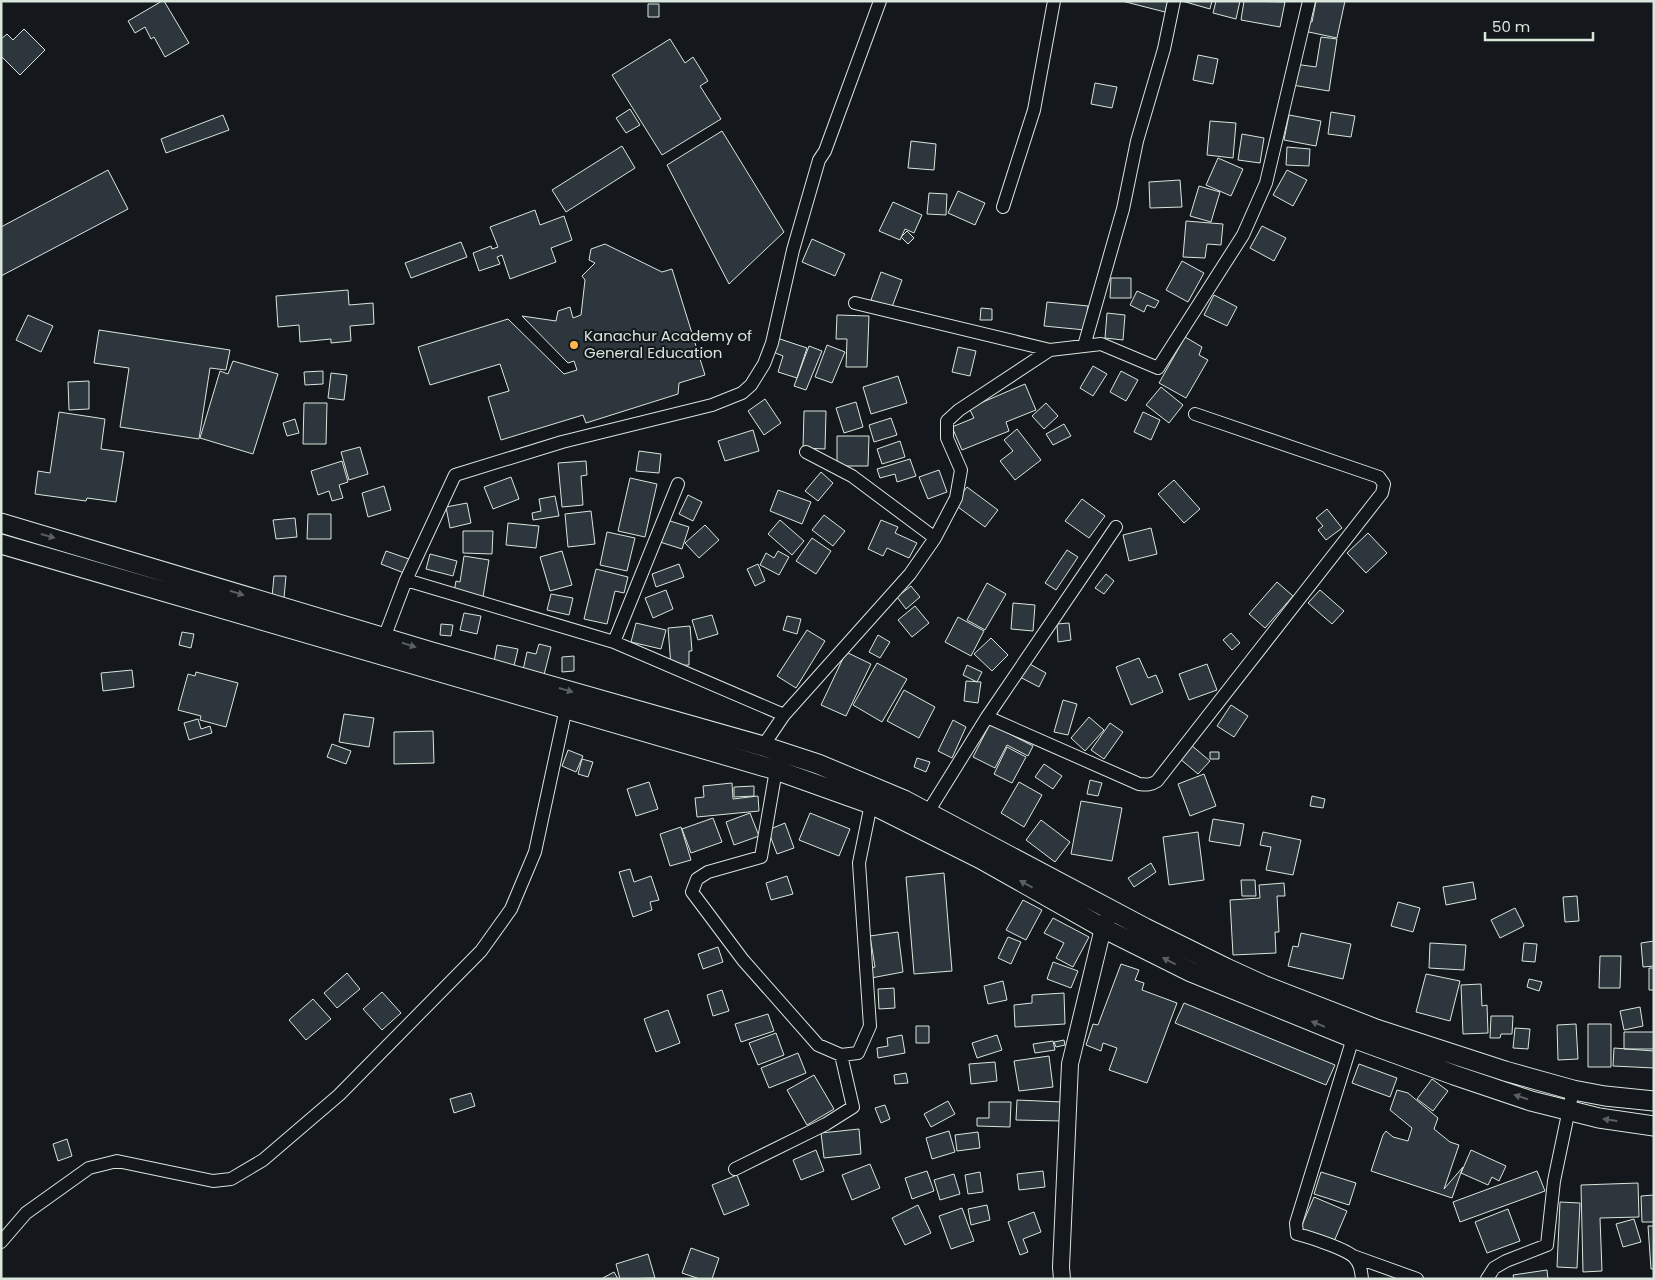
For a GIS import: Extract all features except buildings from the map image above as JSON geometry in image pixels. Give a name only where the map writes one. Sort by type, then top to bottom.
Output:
[{"type":"main road","points":[[1,523],[384,638],[429,660],[566,708],[776,770],[871,804],[981,859],[1103,928],[1190,972],[1353,1038],[1454,1075],[1567,1111],[1654,1126]]},
{"type":"main road","points":[[1,544],[198,601],[713,731],[763,746],[850,777],[928,812],[1226,968],[1328,1010],[1446,1052],[1573,1090],[1605,1096],[1654,1100]]},
{"type":"main road","points":[[198,601],[203,583]]},
{"type":"main road","points":[[707,749],[713,731]]},
{"type":"street","points":[[384,638],[406,580],[455,475],[562,442],[712,405],[742,393],[751,385],[764,364],[772,343],[793,250],[819,160],[825,151],[880,1]]},
{"type":"street","points":[[1003,207],[1034,110],[1054,1]]},
{"type":"street","points":[[1084,346],[1123,209],[1137,141],[1164,49],[1174,1]]},
{"type":"street","points":[[855,303],[1050,350],[1101,344],[1158,368],[1243,235],[1266,183],[1309,1]]},
{"type":"street","points":[[763,746],[784,715],[910,574],[935,538],[956,498],[962,470],[947,438],[947,421],[959,410],[1050,350]]},
{"type":"street","points":[[987,717],[1140,784],[1152,784],[1164,773],[1382,494],[1384,484],[1379,477],[1196,414]]},
{"type":"street","points":[[806,452],[852,476],[935,538]]},
{"type":"street","points":[[614,642],[678,484]]},
{"type":"street","points":[[928,812],[987,717],[1116,527]]},
{"type":"street","points":[[406,580],[614,642],[784,715]]},
{"type":"street","points":[[1,1242],[26,1214],[89,1168],[117,1161],[213,1181],[231,1179],[263,1160],[339,1095],[481,951],[511,909],[534,852],[566,708]]},
{"type":"street","points":[[776,770],[761,857],[708,872],[697,879],[692,892],[743,960],[818,1045],[841,1054],[858,1053],[870,1026],[859,863],[871,804]]},
{"type":"street","points":[[1062,1279],[1070,1064],[1103,928],[1112,910]]},
{"type":"street","points":[[1353,1038],[1296,1223],[1298,1234],[1314,1238],[1353,1256],[1416,1279]]},
{"type":"street","points":[[735,1169],[826,1124],[852,1108],[841,1054]]},
{"type":"street","points":[[1488,1279],[1494,1268],[1547,1245],[1554,1181],[1567,1111],[1573,1090]]},
{"type":"street","points":[[1353,1256],[1360,1266],[1362,1279]]},
{"type":"place","name":"Kanachur Academy of General Education","points":[[574,345]]}]
